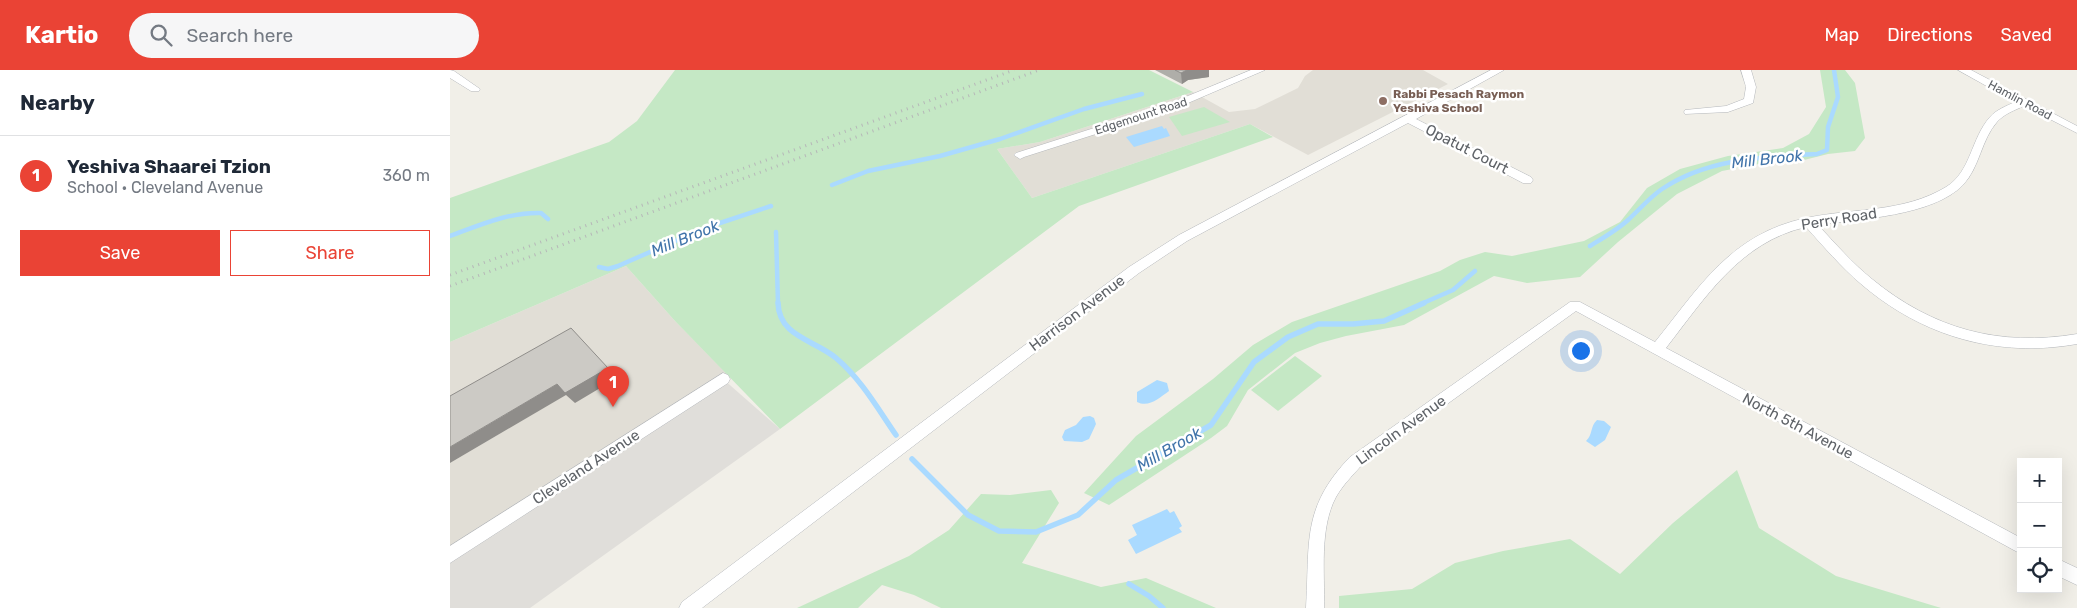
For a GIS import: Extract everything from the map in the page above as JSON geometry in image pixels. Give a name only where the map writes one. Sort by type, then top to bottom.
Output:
[{"type":"street","name":"Edgemount Road","points":[[1020,155],[1170,107],[1260,70]]},
{"type":"street","name":"Harrison Avenue","points":[[688,608],[1134,270],[1183,238],[1499,70]]},
{"type":"street","points":[[1689,112],[1728,109],[1749,102],[1752,87],[1746,70]]},
{"type":"street","name":"Hamlin Road","points":[[1962,70],[2077,130]]},
{"type":"street","points":[[450,73],[475,89]]},
{"type":"street","name":"Perry Road","points":[[1656,350],[1730,262],[1749,245],[1767,235],[1808,222],[1893,210],[1923,202],[1952,188],[1967,172],[1993,120],[2000,114],[2024,102]]},
{"type":"street","name":"Opatut Court","points":[[1406,118],[1527,180]]},
{"type":"street","points":[[1808,222],[1866,282],[1904,309],[1943,328],[1989,341],[2033,345],[2077,339]]},
{"type":"street","name":"North 5th Avenue","points":[[1576,305],[2017,545]]},
{"type":"street","name":"Lincoln Avenue","points":[[1315,608],[1319,519],[1326,499],[1339,476],[1355,462],[1576,305]]},
{"type":"street","name":"Cleveland Avenue","points":[[450,555],[722,380]]},
{"type":"street","points":[[2062,569],[2077,577]]},
{"type":"shaded area","points":[[1313,70],[1423,70],[1448,84],[1308,155],[1250,124],[1032,198],[997,149],[1040,142],[1193,92],[1229,112],[1255,109],[1298,88],[1305,76]]},
{"type":"shaded area","points":[[626,266],[675,321],[729,376],[450,555],[450,463],[567,394],[616,378],[450,412],[450,342]]},
{"type":"shaded area","points":[[723,379],[780,429],[530,608],[450,608],[450,555]]},
{"type":"green space","points":[[675,70],[1149,70],[1193,92],[1040,142],[997,149],[1032,198],[1250,124],[1273,137],[1079,206],[780,429],[675,321],[626,266],[450,342],[450,198],[609,142],[637,121]]},
{"type":"green space","points":[[1820,70],[1845,70],[1855,83],[1865,138],[1855,151],[1828,154],[1804,160],[1764,163],[1722,171],[1677,194],[1618,242],[1580,277],[1527,283],[1494,276],[1404,325],[1346,336],[1320,343],[1295,353],[1248,390],[1227,426],[1211,438],[1109,505],[1084,493],[1136,436],[1213,379],[1253,345],[1292,322],[1440,271],[1460,260],[1485,252],[1512,256],[1584,241],[1620,222],[1647,188],[1680,169],[1728,156],[1783,148],[1809,134],[1826,107]]},
{"type":"green space","points":[[1204,107],[1230,122],[1182,136],[1169,117]]},
{"type":"green space","points":[[1295,356],[1322,376],[1278,411],[1251,390]]},
{"type":"green space","points":[[1737,470],[1759,528],[1836,576],[1941,608],[1339,608],[1339,596],[1412,589],[1455,563],[1503,551],[1570,539],[1620,574],[1673,523]]},
{"type":"green space","points":[[1051,490],[1059,503],[1022,563],[1101,587],[1146,578],[1216,608],[941,608],[914,595],[882,585],[858,608],[797,608],[909,556],[949,530],[981,494],[1010,495]]},
{"type":"water","points":[[1162,126],[1164,129],[1166,128],[1170,136],[1134,147],[1126,137]]},
{"type":"water","points":[[1157,380],[1167,383],[1169,391],[1150,403],[1141,404],[1137,402],[1137,392]]},
{"type":"water","points":[[1090,416],[1094,418],[1096,424],[1089,439],[1082,442],[1064,441],[1062,437],[1065,430],[1076,425],[1083,417]]},
{"type":"water","points":[[1597,420],[1604,421],[1611,427],[1605,440],[1595,447],[1586,441]]},
{"type":"water","points":[[1167,509],[1170,513],[1174,511],[1182,526],[1179,528],[1182,532],[1136,554],[1128,540],[1137,535],[1132,525]]},
{"type":"building","points":[[1175,70],[1187,70],[1181,73]]},
{"type":"building","points":[[571,328],[608,368],[565,393],[557,384],[450,447],[450,396]]},
{"type":"waterway","name":"Mill Brook","points":[[1590,246],[1624,224],[1662,189],[1698,171],[1737,161],[1817,154],[1827,150],[1828,127],[1838,97],[1834,70]]},
{"type":"waterway","points":[[832,185],[868,171],[940,156],[1000,139],[1084,109],[1142,94]]},
{"type":"waterway","name":"Mill Brook","points":[[599,267],[608,269],[618,266],[705,228],[771,206]]},
{"type":"waterway","name":"Mill Brook","points":[[450,236],[495,220],[529,213],[541,213],[548,219]]},
{"type":"waterway","name":"Mill Brook","points":[[776,232],[778,304]]},
{"type":"waterway","name":"Mill Brook","points":[[1421,304],[1453,290],[1475,271]]},
{"type":"waterway","name":"Mill Brook","points":[[778,303],[780,314],[791,331],[828,352],[845,366],[869,395],[896,435]]},
{"type":"waterway","name":"Mill Brook","points":[[912,459],[968,515],[999,531],[1036,532],[1078,515],[1116,480],[1211,425],[1254,362],[1288,337],[1318,324],[1353,324],[1384,321],[1424,303]]},
{"type":"waterway","points":[[1129,584],[1149,596],[1163,608]]},
{"type":"railway","points":[[450,275],[1014,70]]},
{"type":"railway","points":[[450,286],[1039,70]]},
{"type":"place","name":"Rabbi Pesach Raymon Yeshiva School","points":[[1383,101]]},
{"type":"place","name":"Yeshiva Shaarei Tzion","points":[[613,407]]}]
